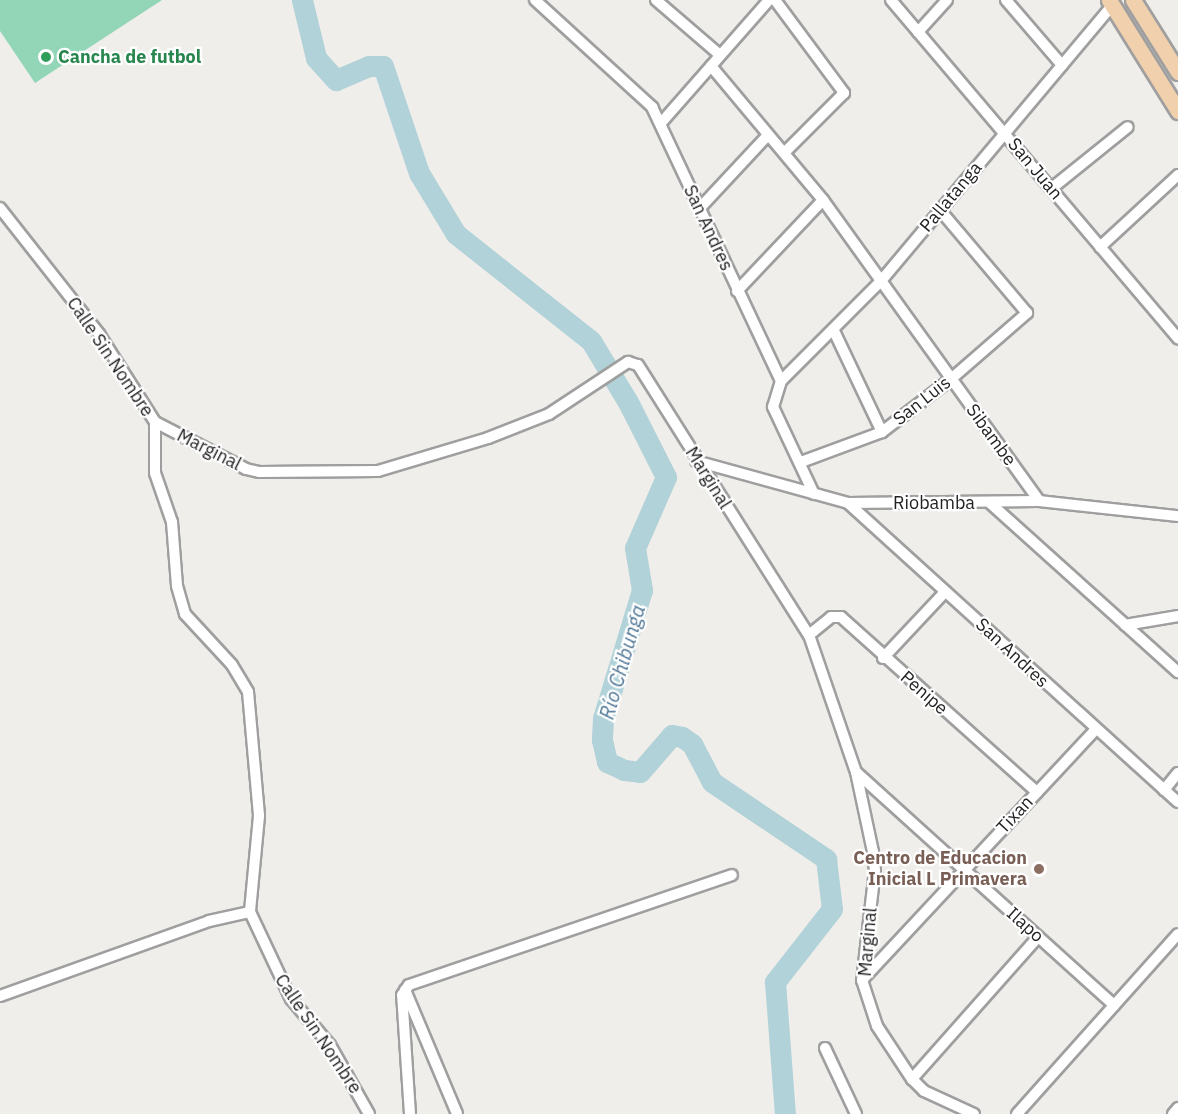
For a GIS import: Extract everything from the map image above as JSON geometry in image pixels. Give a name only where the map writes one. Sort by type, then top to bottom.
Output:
[{"type":"main road","points":[[1133,0],[1178,72]]},
{"type":"main road","points":[[1111,3],[1178,111]]},
{"type":"street","name":"San Andres","points":[[535,0],[642,95],[661,123],[737,291],[781,381]]},
{"type":"street","points":[[656,0],[720,55]]},
{"type":"street","points":[[661,123],[769,0]]},
{"type":"street","points":[[775,0],[844,93],[785,152]]},
{"type":"street","name":"San Juan","points":[[891,0],[1178,339]]},
{"type":"street","points":[[918,32],[947,0]]},
{"type":"street","points":[[1006,0],[1062,65]]},
{"type":"street","name":"Pallatanga","points":[[781,381],[834,331],[881,281],[1111,3]]},
{"type":"street","name":"Sibambe","points":[[711,66],[823,200],[1039,501]]},
{"type":"street","points":[[1052,188],[1128,127]]},
{"type":"street","points":[[699,209],[768,135]]},
{"type":"street","points":[[1100,247],[1178,175]]},
{"type":"street","points":[[737,291],[823,200]]},
{"type":"street","name":"Calle Sin Nombre","points":[[0,208],[99,334],[155,423],[155,473],[172,522],[177,586],[185,614],[232,665],[248,692],[259,816],[250,912],[291,999],[330,1045],[369,1114]]},
{"type":"street","name":"San Luis","points":[[801,462],[882,432],[951,380],[1027,313],[940,210]]},
{"type":"street","points":[[834,331],[882,432]]},
{"type":"street","name":"Marginal","points":[[155,423],[246,469],[260,472],[378,471],[549,414],[628,362],[638,365],[696,461],[809,635],[856,772],[875,870],[862,980],[877,1026],[912,1079]]},
{"type":"street","points":[[781,381],[774,407],[814,494]]},
{"type":"street","name":"Riobamba","points":[[696,461],[848,503],[1039,501],[1178,516]]},
{"type":"street","name":"San Andres","points":[[848,503],[1178,802]]},
{"type":"street","points":[[990,503],[1178,672]]},
{"type":"street","points":[[884,658],[945,592]]},
{"type":"street","points":[[1125,625],[1178,616]]},
{"type":"street","name":"Penipe","points":[[809,635],[831,617],[841,617],[884,658],[1037,792]]},
{"type":"street","name":"Tixan","points":[[862,980],[1095,729]]},
{"type":"street","name":"Ilapo","points":[[856,772],[1114,1005]]},
{"type":"street","points":[[1164,790],[1178,773]]},
{"type":"street","points":[[410,1114],[402,995],[405,989],[732,875]]},
{"type":"street","points":[[0,996],[209,921],[250,912]]},
{"type":"street","points":[[1017,1114],[1178,934]]},
{"type":"street","points":[[974,1114],[924,1090],[912,1079],[1038,937]]},
{"type":"street","points":[[405,989],[457,1114]]},
{"type":"street","points":[[825,1048],[856,1114]]},
{"type":"street","points":[[1173,1114],[1178,1108]]},
{"type":"green space","name":"Cancha de futbol","points":[[0,0],[162,0],[35,83],[0,31]]},
{"type":"waterway","name":"Río Chibunga","points":[[302,0],[316,58],[336,80],[369,66],[383,66],[419,173],[456,234],[591,341],[628,402],[666,477],[635,548],[642,590],[603,718],[602,740],[607,762],[624,770],[640,772],[672,735],[682,737],[692,744],[712,782],[826,859],[832,909],[775,982],[785,1114]]},
{"type":"place","name":"Cancha de futbol","points":[[46,57]]},
{"type":"place","name":"Centro de Educacion Inicial L Primavera","points":[[1039,869]]}]
